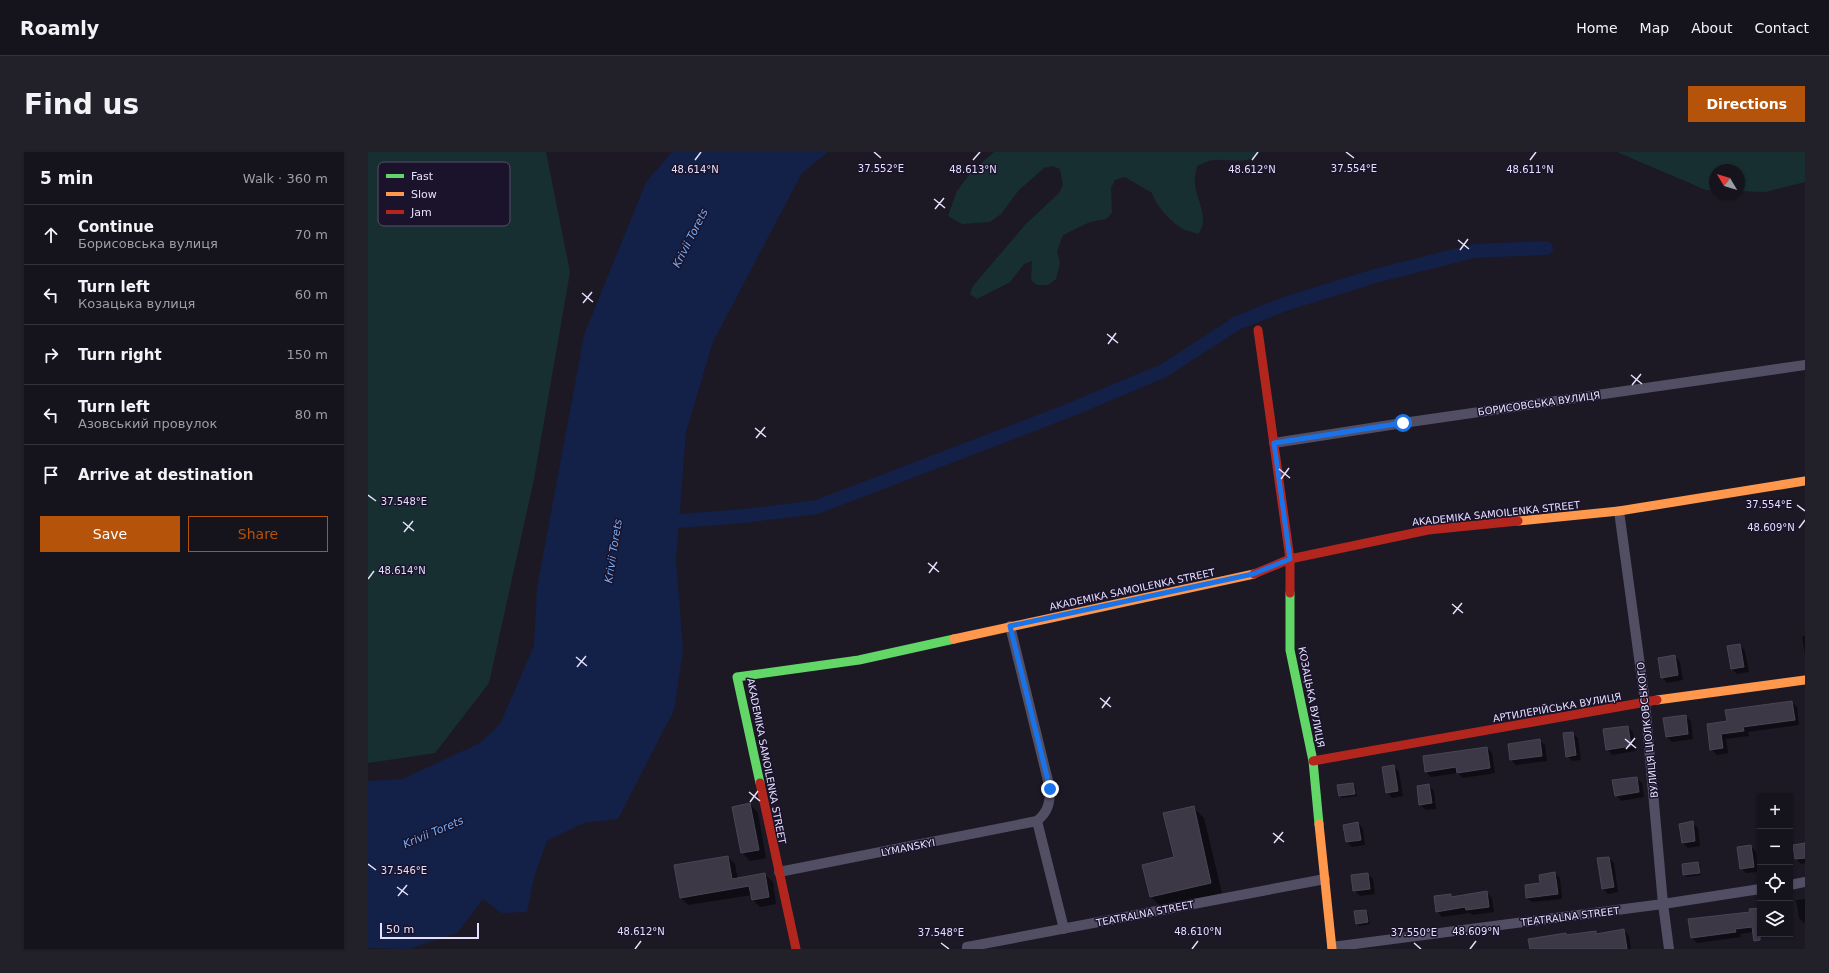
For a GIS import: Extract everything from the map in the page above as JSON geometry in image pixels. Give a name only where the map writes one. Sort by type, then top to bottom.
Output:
[{"type":"street","name":"КОЗАЦЬКА ВУЛИЦЯ","points":[[1258,330],[1290,559],[1290,650],[1313,761],[1332,948]]},
{"type":"street","name":"БОРИСОВСЬКА ВУЛИЦЯ","points":[[1274,443],[1805,365]]},
{"type":"street","name":"AKADEMIKA SAMOILENKA STREET","points":[[796,949],[738,677],[859,660],[1253,574],[1290,559],[1428,530],[1620,511],[1805,481]]},
{"type":"street","name":"ВУЛИЦЯ ЦІОЛКОВСЬКОГО","points":[[1620,511],[1645,702],[1663,904],[1669,949]]},
{"type":"street","points":[[1010,626],[1050,789],[1050,803],[1043,816],[1037,822],[1064,929]]},
{"type":"street","name":"АРТИЛЕРІЙСЬКА ВУЛИЦЯ","points":[[1313,761],[1645,702],[1805,680]]},
{"type":"street","name":"LYMANSKYI","points":[[779,872],[1037,822]]},
{"type":"street","name":"TEATRALNA STREET","points":[[966,949],[967,947],[1325,879]]},
{"type":"street","points":[[1793,884],[1805,882]]},
{"type":"street","name":"TEATRALNA STREET","points":[[1332,948],[1663,904],[1757,889]]},
{"type":"green space","points":[[368,152],[546,152],[570,272],[534,479],[489,683],[435,753],[368,763]]},
{"type":"green space","points":[[994,152],[1259,152],[1250,159],[1213,160],[1197,166],[1195,185],[1203,217],[1203,223],[1198,234],[1178,226],[1160,208],[1152,193],[1125,177],[1115,180],[1111,188],[1112,213],[1106,219],[1090,222],[1063,235],[1057,251],[1060,263],[1056,279],[1048,285],[1037,285],[1031,280],[1032,261],[1024,264],[1010,282],[977,299],[970,294],[973,286],[1025,225],[1059,193],[1063,185],[1060,169],[1052,166],[1044,168],[1018,191],[1001,214],[990,222],[962,224],[948,216],[957,191],[972,171]]},
{"type":"green space","points":[[1617,152],[1805,152],[1805,182],[1765,192],[1745,191],[1745,164],[1709,164],[1709,190]]},
{"type":"water","name":"Krivii Torets","points":[[672,152],[828,152],[802,173],[713,342],[686,432],[676,560],[683,650],[674,710],[618,819],[584,823],[547,841],[535,874],[527,912],[501,913],[483,899],[457,933],[409,949],[368,948],[368,781],[402,779],[480,743],[500,724],[534,646],[537,588],[584,335],[646,182]]},
{"type":"building","points":[[1740,644],[1744,667],[1731,669],[1727,646]]},
{"type":"building","points":[[1675,655],[1678,675],[1661,678],[1658,658]]},
{"type":"building","points":[[1792,701],[1795,720],[1743,727],[1744,731],[1721,734],[1723,748],[1710,750],[1707,724],[1727,721],[1725,710]]},
{"type":"building","points":[[1686,715],[1688,734],[1666,737],[1663,718]]},
{"type":"building","points":[[1628,726],[1631,746],[1606,750],[1603,729]]},
{"type":"building","points":[[1573,732],[1576,755],[1566,757],[1563,733]]},
{"type":"building","points":[[1540,739],[1542,756],[1510,760],[1508,744]]},
{"type":"building","points":[[1487,747],[1490,768],[1457,773],[1456,767],[1425,772],[1423,756]]},
{"type":"building","points":[[1394,765],[1398,791],[1386,793],[1382,767]]},
{"type":"building","points":[[1637,777],[1639,792],[1615,796],[1612,780]]},
{"type":"building","points":[[1353,783],[1355,794],[1339,796],[1337,785]]},
{"type":"building","points":[[1429,784],[1432,803],[1419,805],[1417,786]]},
{"type":"building","points":[[750,803],[759,850],[741,853],[732,807]]},
{"type":"building","points":[[1194,806],[1211,883],[1150,897],[1142,865],[1174,857],[1163,813]]},
{"type":"building","points":[[1693,821],[1695,841],[1682,843],[1679,824]]},
{"type":"building","points":[[1358,822],[1361,840],[1346,842],[1343,825]]},
{"type":"building","points":[[1805,843],[1805,858],[1795,859],[1793,845]]},
{"type":"building","points":[[1751,845],[1754,867],[1740,869],[1737,847]]},
{"type":"building","points":[[728,856],[732,879],[765,873],[769,897],[752,900],[749,886],[680,898],[674,865]]},
{"type":"building","points":[[1609,857],[1614,887],[1602,889],[1597,858]]},
{"type":"building","points":[[1698,862],[1700,873],[1683,875],[1682,864]]},
{"type":"building","points":[[1555,872],[1558,894],[1526,898],[1525,885],[1540,883],[1539,875]]},
{"type":"building","points":[[1368,873],[1370,889],[1353,891],[1351,875]]},
{"type":"building","points":[[1487,891],[1489,907],[1466,910],[1465,907],[1436,912],[1434,896],[1451,894],[1451,897]]},
{"type":"building","points":[[1757,908],[1757,937],[1760,937],[1760,940],[1754,941],[1752,927],[1735,929],[1736,932],[1691,938],[1688,919],[1750,912],[1749,909]]},
{"type":"building","points":[[1366,910],[1368,922],[1356,924],[1354,911]]},
{"type":"building","points":[[1624,929],[1627,949],[1530,949],[1528,939],[1566,933],[1566,935],[1596,931],[1596,934]]},
{"type":"waterway","points":[[679,521],[744,516],[817,507],[1070,410],[1165,370],[1237,323],[1285,304],[1375,276],[1474,251],[1546,248]]},
{"type":"traffic: fast","points":[[1290,593],[1290,650],[1313,761],[1319,824]]},
{"type":"traffic: fast","points":[[760,783],[737,677],[859,660],[954,639]]},
{"type":"traffic: slow","points":[[1518,521],[1619,511],[1805,481]]},
{"type":"traffic: slow","points":[[954,639],[1254,574]]},
{"type":"traffic: slow","points":[[1657,700],[1805,680]]},
{"type":"traffic: slow","points":[[1319,824],[1332,949]]},
{"type":"traffic: jam","points":[[1258,330],[1290,559],[1290,593]]},
{"type":"traffic: jam","points":[[1254,574],[1290,559],[1428,530],[1518,521]]},
{"type":"traffic: jam","points":[[1313,761],[1657,700]]},
{"type":"traffic: jam","points":[[760,783],[796,949]]},
{"type":"route","points":[[1050,789],[1010,626],[1253,574],[1290,559],[1274,443],[1403,423]]}]
